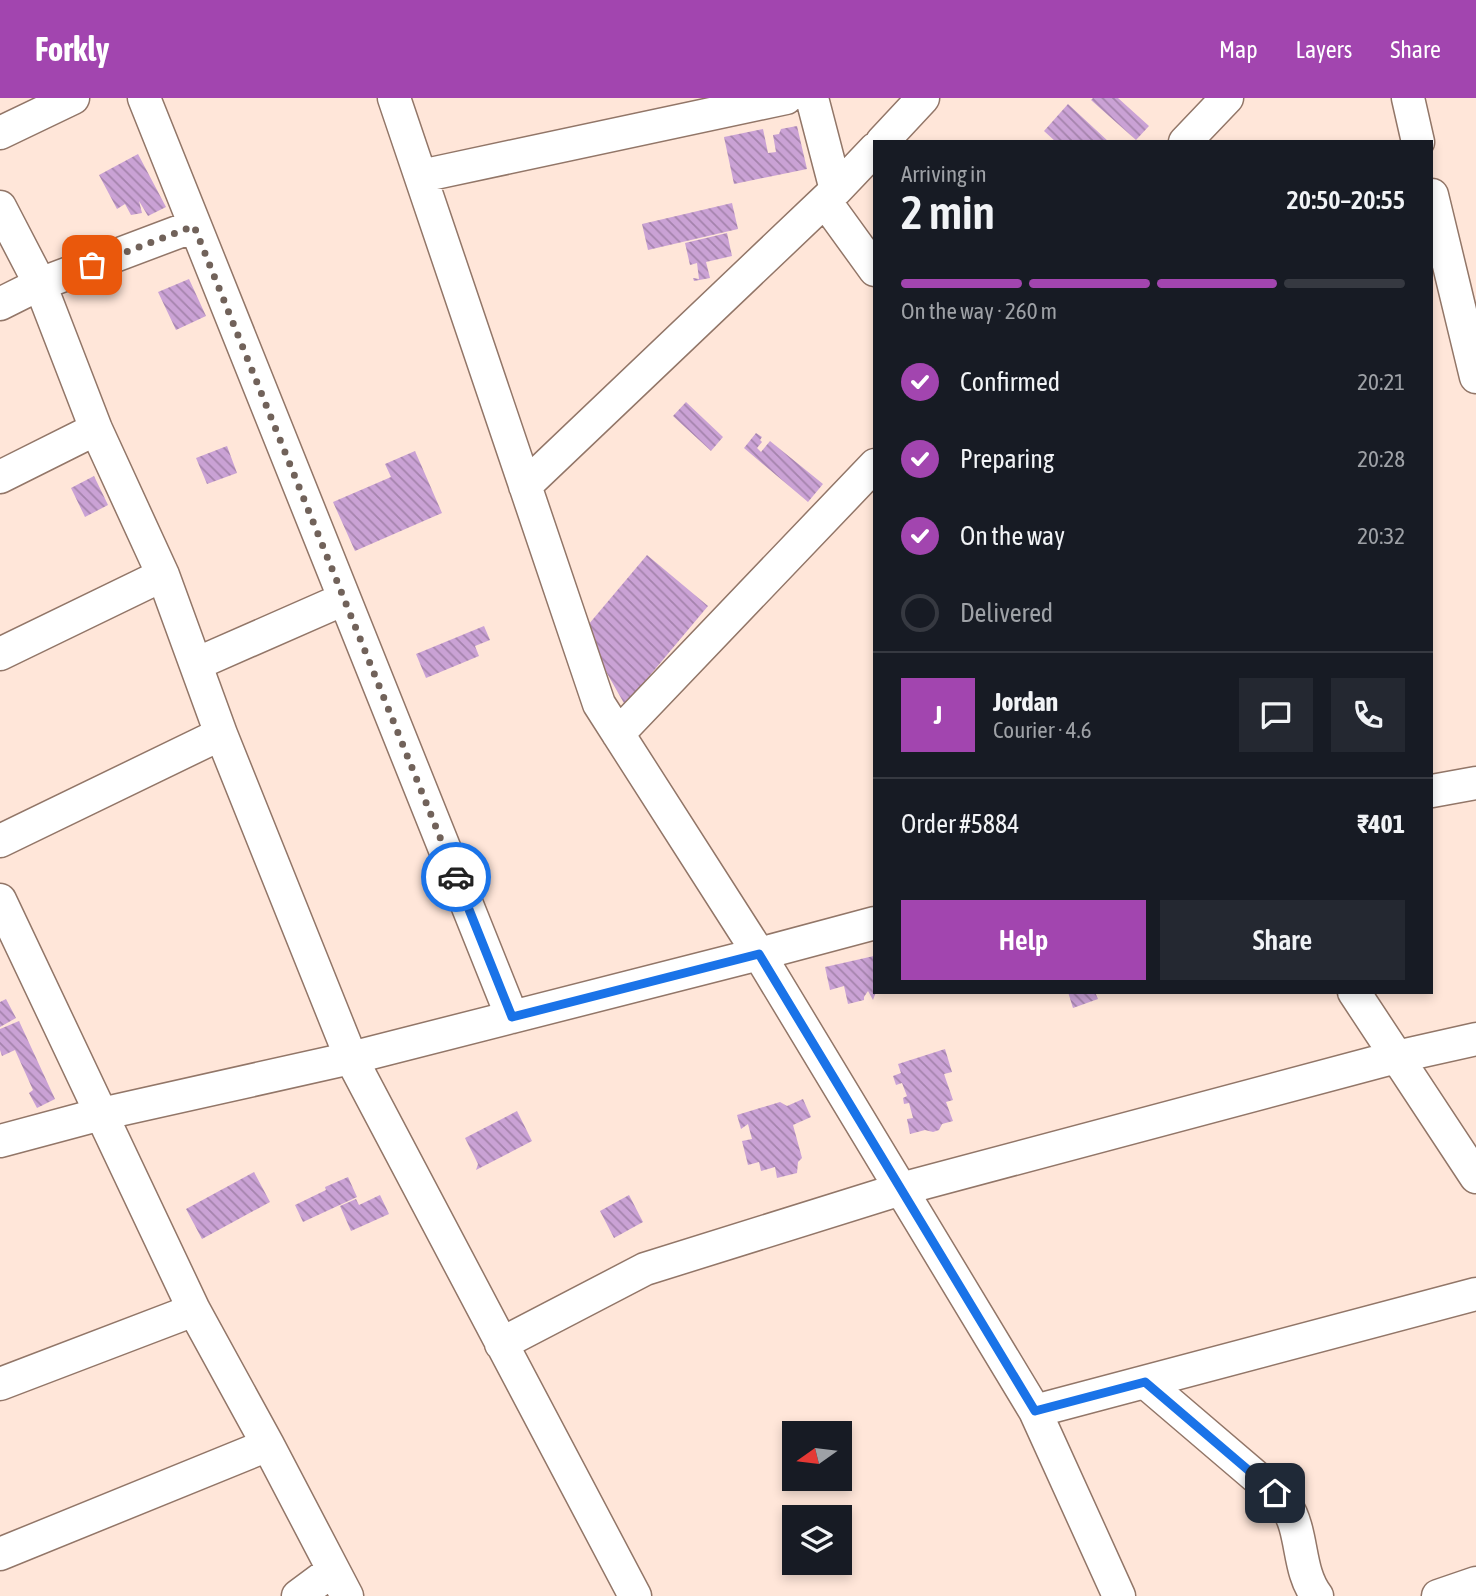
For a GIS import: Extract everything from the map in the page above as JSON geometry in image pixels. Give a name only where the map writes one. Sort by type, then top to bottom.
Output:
[{"type":"street","points":[[0,133],[73,98]]},
{"type":"street","points":[[144,98],[512,1017]]},
{"type":"street","points":[[394,98],[599,704],[759,954],[1035,1411],[1119,1596]]},
{"type":"street","points":[[421,176],[786,98]]},
{"type":"street","points":[[812,98],[830,196],[873,267]]},
{"type":"street","points":[[884,140],[923,98]]},
{"type":"street","points":[[1187,140],[1227,98]]},
{"type":"street","points":[[1408,98],[1418,140]]},
{"type":"street","points":[[525,486],[830,196],[873,151]]},
{"type":"street","points":[[1433,199],[1476,377]]},
{"type":"street","points":[[0,207],[40,284],[96,429],[163,575],[221,734],[351,1058],[635,1596]]},
{"type":"street","points":[[0,304],[40,284],[194,226]]},
{"type":"street","points":[[0,477],[96,429]]},
{"type":"street","points":[[618,734],[873,467]]},
{"type":"street","points":[[0,654],[163,575]]},
{"type":"street","points":[[196,664],[344,599]]},
{"type":"street","points":[[0,841],[221,734]]},
{"type":"street","points":[[1433,791],[1476,783]]},
{"type":"street","points":[[0,900],[194,1310],[340,1583],[298,1596]]},
{"type":"street","points":[[0,1141],[101,1114],[351,1058],[873,924]]},
{"type":"street","points":[[1355,994],[1476,1177]]},
{"type":"street","points":[[501,1344],[645,1269],[901,1189],[1396,1057],[1476,1039]]},
{"type":"street","points":[[1035,1411],[1476,1294]]},
{"type":"street","points":[[0,1384],[194,1310]]},
{"type":"street","points":[[1145,1382],[1286,1504],[1296,1531],[1307,1579],[1317,1596]]},
{"type":"street","points":[[0,1554],[268,1445]]},
{"type":"street","points":[[1438,1596],[1476,1583]]},
{"type":"building","points":[[1118,98],[1149,126],[1136,140],[1091,100]]},
{"type":"building","points":[[1068,104],[1107,140],[1054,140],[1044,131]]},
{"type":"building","points":[[797,126],[807,169],[734,184],[724,137],[763,129],[768,153],[776,152],[773,135],[779,134],[781,129]]},
{"type":"building","points":[[138,154],[166,207],[148,216],[139,201],[142,213],[131,215],[125,204],[117,209],[99,175]]},
{"type":"building","points":[[732,203],[738,229],[648,250],[642,224]]},
{"type":"building","points":[[727,233],[732,256],[706,262],[710,278],[694,281],[693,278],[699,279],[697,263],[690,265],[685,243]]},
{"type":"building","points":[[189,279],[206,316],[176,330],[158,292]]},
{"type":"building","points":[[686,402],[723,437],[711,451],[673,416]]},
{"type":"building","points":[[756,433],[762,437],[757,448],[761,452],[770,441],[823,484],[808,502],[744,448]]},
{"type":"building","points":[[227,446],[237,473],[207,484],[196,458]]},
{"type":"building","points":[[415,451],[442,513],[355,551],[333,502],[391,477],[385,464]]},
{"type":"building","points":[[94,476],[108,505],[85,517],[71,488]]},
{"type":"building","points":[[647,555],[708,606],[625,705],[583,631]]},
{"type":"building","points":[[484,626],[490,640],[475,646],[479,656],[426,678],[416,654]]},
{"type":"building","points":[[873,956],[873,994],[875,994],[873,1000],[868,991],[864,1000],[848,1004],[844,986],[830,990],[825,967]]},
{"type":"building","points":[[1069,994],[1096,994],[1098,999],[1073,1008]]},
{"type":"building","points":[[6,999],[16,1018],[0,1027],[0,1002]]},
{"type":"building","points":[[19,1021],[55,1099],[37,1108],[29,1093],[33,1090],[15,1050],[2,1056],[0,1050],[0,1029]]},
{"type":"building","points":[[945,1049],[952,1072],[944,1074],[953,1100],[946,1102],[953,1121],[942,1124],[939,1130],[933,1132],[925,1130],[910,1134],[907,1119],[913,1118],[909,1103],[904,1104],[903,1098],[907,1096],[902,1083],[896,1085],[893,1076],[901,1073],[898,1064]]},
{"type":"building","points":[[803,1099],[811,1117],[793,1125],[802,1158],[798,1162],[797,1173],[777,1178],[775,1167],[761,1171],[759,1162],[748,1165],[742,1141],[752,1139],[748,1124],[741,1129],[737,1115],[780,1102],[787,1106]]},
{"type":"building","points":[[517,1111],[532,1141],[476,1170],[478,1164],[465,1138]]},
{"type":"building","points":[[254,1172],[270,1202],[202,1239],[186,1209]]},
{"type":"building","points":[[348,1177],[357,1197],[303,1222],[295,1205]]},
{"type":"building","points":[[380,1195],[389,1214],[351,1231],[340,1206],[356,1199],[359,1205]]},
{"type":"building","points":[[629,1195],[643,1222],[614,1238],[600,1211]]},
{"type":"way so far","points":[[92,265],[194,226],[456,877]]},
{"type":"route","points":[[456,877],[512,1017],[759,954],[1035,1411],[1145,1382],[1275,1493]]}]
